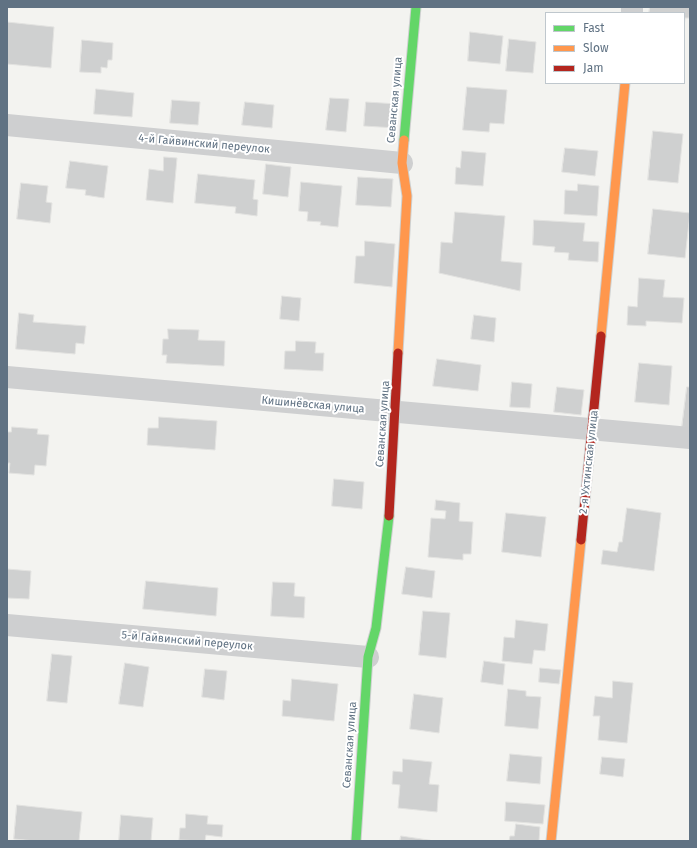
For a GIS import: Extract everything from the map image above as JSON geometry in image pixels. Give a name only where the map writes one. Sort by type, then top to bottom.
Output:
[{"type":"street","name":"Севанская улица","points":[[356,841],[368,657],[376,628],[390,504],[408,196],[402,163],[416,7]]},
{"type":"street","name":"2-я Ухтинская улица","points":[[550,841],[592,429],[625,84]]},
{"type":"street","name":"4-й Гайвинский переулок","points":[[7,125],[402,163]]},
{"type":"street","name":"Кишинёвская улица","points":[[7,377],[396,413],[690,438]]},
{"type":"street","name":"5-й Гайвинский переулок","points":[[7,625],[368,657]]},
{"type":"building","points":[[650,7],[690,7],[689,18],[685,18],[685,12],[649,12]]},
{"type":"building","points":[[7,22],[54,27],[51,68],[7,64]]},
{"type":"building","points":[[470,32],[503,36],[500,64],[468,61]]},
{"type":"building","points":[[509,39],[536,42],[533,73],[506,71]]},
{"type":"building","points":[[82,40],[113,43],[112,60],[108,60],[107,68],[101,67],[101,73],[80,72]]},
{"type":"building","points":[[467,87],[507,90],[504,124],[490,123],[489,132],[463,130]]},
{"type":"building","points":[[96,89],[134,93],[132,117],[94,114]]},
{"type":"building","points":[[330,98],[349,99],[346,132],[326,130]]},
{"type":"building","points":[[172,100],[200,102],[198,125],[170,123]]},
{"type":"building","points":[[245,102],[274,105],[272,128],[242,125]]},
{"type":"building","points":[[366,102],[398,104],[396,128],[364,126]]},
{"type":"building","points":[[653,131],[683,134],[678,183],[648,180]]},
{"type":"building","points":[[565,148],[598,151],[595,176],[562,172]]},
{"type":"building","points":[[462,151],[486,153],[483,186],[455,184],[456,167],[460,168]]},
{"type":"building","points":[[164,157],[177,158],[173,203],[146,200],[149,169],[163,171]]},
{"type":"building","points":[[70,161],[108,166],[104,198],[85,195],[86,190],[66,188]]},
{"type":"building","points":[[266,164],[291,167],[288,197],[263,194]]},
{"type":"building","points":[[198,174],[255,180],[253,199],[258,200],[257,216],[235,213],[236,207],[195,203]]},
{"type":"building","points":[[358,177],[393,179],[391,207],[356,205]]},
{"type":"building","points":[[301,182],[342,186],[338,227],[320,225],[321,222],[307,221],[308,212],[299,211]]},
{"type":"building","points":[[21,183],[48,186],[46,202],[52,203],[50,223],[17,219]]},
{"type":"building","points":[[578,184],[599,186],[597,216],[564,214],[565,190],[577,191]]},
{"type":"building","points":[[653,209],[690,213],[685,258],[648,254]]},
{"type":"building","points":[[455,212],[505,216],[501,261],[522,263],[520,291],[439,273],[441,242],[452,243]]},
{"type":"building","points":[[534,220],[585,223],[583,241],[599,242],[598,262],[568,260],[569,253],[554,252],[555,247],[533,245]]},
{"type":"building","points":[[365,241],[395,244],[392,287],[354,283],[356,256],[364,256]]},
{"type":"building","points":[[639,278],[665,280],[663,297],[684,298],[682,323],[646,321],[646,326],[627,325],[628,306],[637,307]]},
{"type":"building","points":[[282,296],[301,298],[299,321],[280,319]]},
{"type":"building","points":[[19,313],[34,315],[33,322],[86,326],[84,344],[76,343],[75,354],[16,349]]},
{"type":"building","points":[[474,315],[496,318],[494,342],[471,339]]},
{"type":"building","points":[[168,329],[199,330],[198,340],[225,341],[224,366],[166,363],[167,355],[162,355],[163,339],[168,339]]},
{"type":"building","points":[[296,341],[316,342],[315,353],[324,353],[323,371],[284,369],[285,351],[295,351]]},
{"type":"building","points":[[437,359],[481,365],[478,391],[433,386]]},
{"type":"building","points":[[639,363],[672,366],[669,405],[635,402]]},
{"type":"building","points":[[512,382],[532,384],[530,408],[510,407]]},
{"type":"building","points":[[557,387],[584,390],[581,415],[554,412]]},
{"type":"building","points":[[687,387],[690,387],[690,428],[682,427]]},
{"type":"building","points":[[159,417],[217,421],[215,450],[147,445],[148,428],[158,428]]},
{"type":"building","points":[[12,427],[38,429],[37,434],[49,435],[46,466],[35,465],[34,475],[9,473],[10,463],[7,463],[7,432],[11,432]]},
{"type":"building","points":[[334,479],[364,482],[362,509],[332,506]]},
{"type":"building","points":[[436,500],[460,503],[459,521],[473,522],[471,554],[463,554],[463,560],[428,557],[431,518],[445,519],[446,511],[435,510]]},
{"type":"building","points":[[627,508],[661,513],[654,571],[601,564],[603,550],[617,552],[619,542],[622,542]]},
{"type":"building","points":[[506,513],[546,517],[541,557],[502,552]]},
{"type":"building","points":[[406,567],[435,571],[432,598],[402,594]]},
{"type":"building","points":[[7,569],[31,571],[29,599],[7,598]]},
{"type":"building","points":[[146,581],[218,588],[216,616],[143,609]]},
{"type":"building","points":[[273,582],[295,583],[294,596],[305,597],[304,618],[271,616]]},
{"type":"building","points":[[423,611],[450,613],[446,658],[419,655]]},
{"type":"building","points":[[516,620],[548,624],[545,651],[534,650],[532,664],[502,661],[504,637],[514,638]]},
{"type":"building","points":[[52,654],[72,656],[67,703],[47,701]]},
{"type":"building","points":[[484,661],[505,664],[503,685],[481,682]]},
{"type":"building","points":[[125,663],[149,667],[143,707],[119,704]]},
{"type":"building","points":[[540,668],[561,670],[559,684],[539,682]]},
{"type":"building","points":[[205,669],[227,671],[224,700],[202,697]]},
{"type":"building","points":[[292,679],[338,684],[334,721],[282,716],[283,700],[290,701]]},
{"type":"building","points":[[613,681],[633,683],[627,743],[598,740],[600,716],[593,716],[595,696],[612,698]]},
{"type":"building","points":[[508,689],[526,691],[526,696],[541,697],[538,729],[505,726]]},
{"type":"building","points":[[414,694],[443,698],[439,733],[410,729]]},
{"type":"building","points":[[510,754],[542,757],[540,784],[507,781]]},
{"type":"building","points":[[602,757],[625,759],[623,777],[600,774]]},
{"type":"building","points":[[403,759],[432,762],[429,784],[439,785],[437,812],[398,808],[400,785],[392,784],[393,771],[402,772]]},
{"type":"building","points":[[506,802],[545,805],[543,824],[505,821]]},
{"type":"building","points":[[17,805],[82,812],[79,841],[36,841],[14,839]]},
{"type":"building","points":[[186,814],[208,816],[207,824],[223,825],[222,837],[206,835],[205,841],[179,840],[180,828],[185,828]]},
{"type":"building","points":[[121,815],[153,818],[151,841],[119,841]]},
{"type":"building","points":[[516,824],[540,827],[539,841],[509,841],[510,836],[514,836]]},
{"type":"building","points":[[401,836],[435,841],[400,841]]},
{"type":"traffic: fast","points":[[404,140],[416,7]]},
{"type":"traffic: fast","points":[[356,841],[368,657],[376,628],[389,516]]},
{"type":"traffic: slow","points":[[601,336],[625,84]]},
{"type":"traffic: slow","points":[[398,353],[407,196],[402,163],[404,140]]},
{"type":"traffic: slow","points":[[551,841],[581,540]]},
{"type":"traffic: jam","points":[[581,540],[601,336]]},
{"type":"traffic: jam","points":[[389,516],[398,353]]}]
